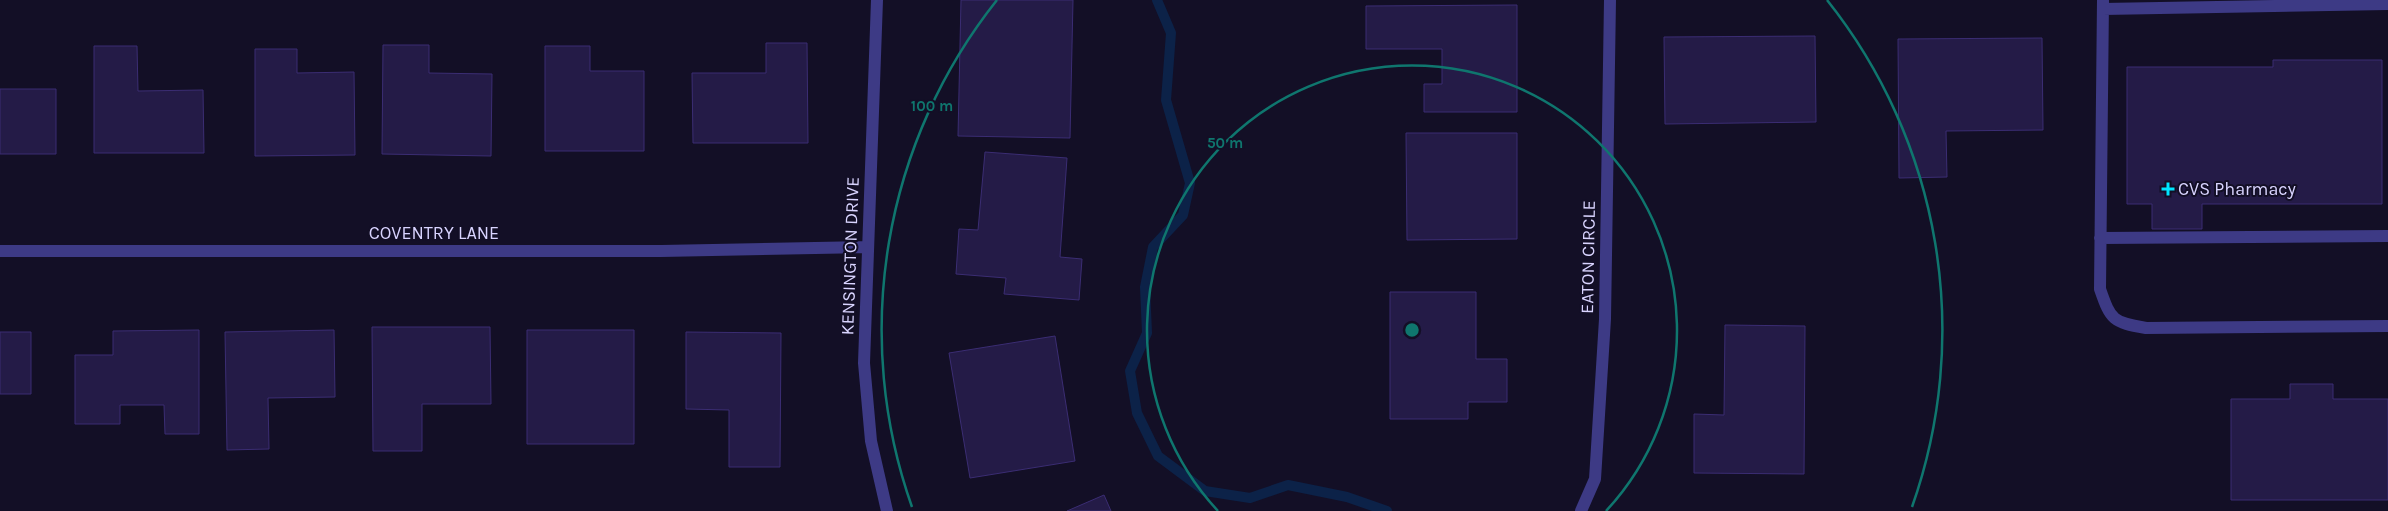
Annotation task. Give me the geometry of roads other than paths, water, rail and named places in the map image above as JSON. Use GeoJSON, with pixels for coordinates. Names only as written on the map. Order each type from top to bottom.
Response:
{"type":"FeatureCollection","features":[{"type":"Feature","properties":{"kind":"street","name":"KENSINGTON DRIVE"},"geometry":{"type":"LineString","coordinates":[[877,0],[864,363],[871,441],[887,511]]}},
{"type":"Feature","properties":{"kind":"street","name":"EATON CIRCLE"},"geometry":{"type":"LineString","coordinates":[[1581,511],[1595,478],[1605,319],[1610,0]]}},
{"type":"Feature","properties":{"kind":"street"},"geometry":{"type":"LineString","coordinates":[[2388,4],[2103,4],[2100,238],[2100,289],[2108,313],[2121,323],[2146,328],[2388,326]]}},
{"type":"Feature","properties":{"kind":"street"},"geometry":{"type":"LineString","coordinates":[[2100,238],[2388,236]]}},
{"type":"Feature","properties":{"kind":"street","name":"COVENTRY LANE"},"geometry":{"type":"LineString","coordinates":[[0,251],[661,251],[868,247]]}},
{"type":"Feature","properties":{"kind":"waterway"},"geometry":{"type":"LineString","coordinates":[[1157,0],[1171,33],[1166,100],[1190,183],[1183,215],[1153,247],[1145,287],[1147,333],[1130,371],[1137,413],[1158,456],[1205,491],[1250,498],[1288,485],[1347,497],[1387,511]]}},
{"type":"Feature","properties":{"kind":"place","name":"CVS Pharmacy"},"geometry":{"type":"Point","coordinates":[2168,189]}}]}
